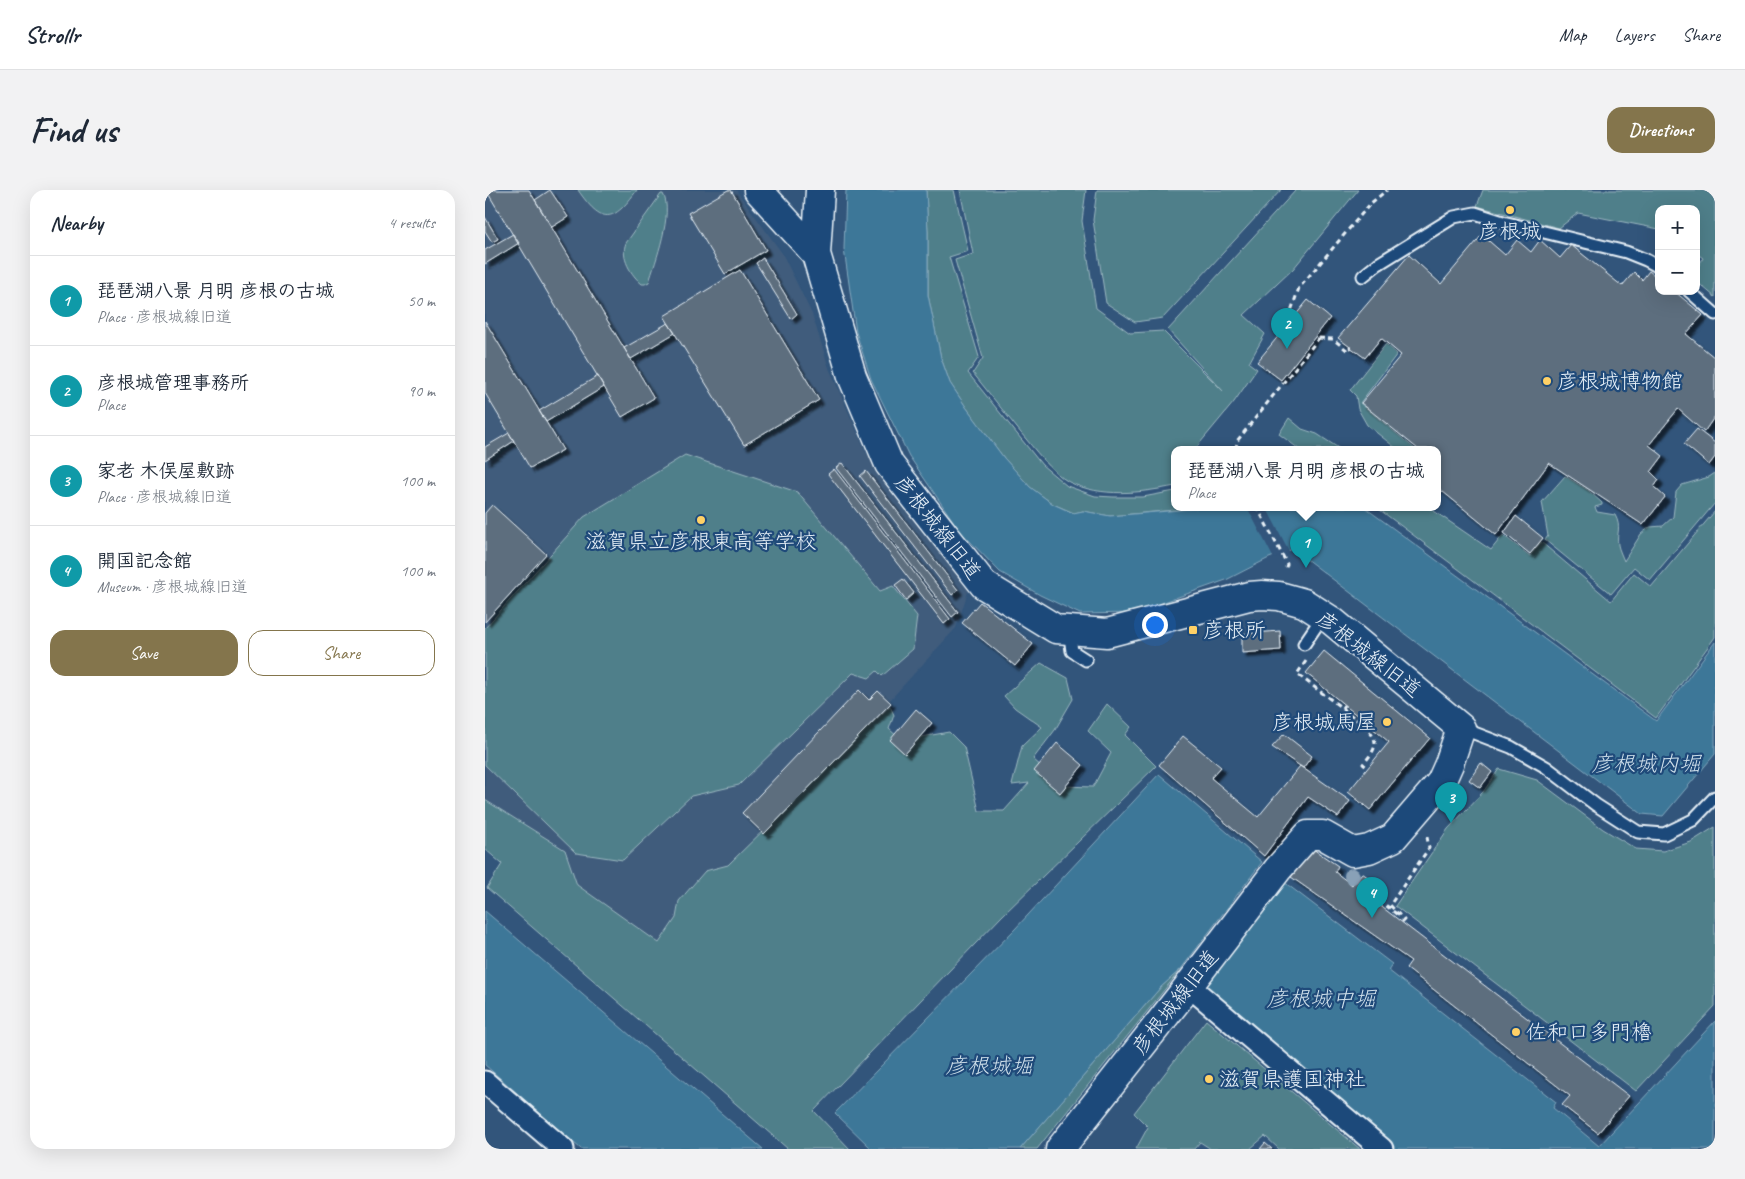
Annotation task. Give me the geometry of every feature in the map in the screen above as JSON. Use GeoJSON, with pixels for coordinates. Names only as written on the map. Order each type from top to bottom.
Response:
{"type":"FeatureCollection","features":[{"type":"Feature","properties":{"kind":"street"},"geometry":{"type":"LineString","coordinates":[[758,190],[816,254]]}},
{"type":"Feature","properties":{"kind":"street","name":"彦根城線旧道"},"geometry":{"type":"LineString","coordinates":[[820,190],[816,254],[852,376],[889,464],[984,586],[1055,629],[1107,633],[1234,599],[1262,595],[1279,596],[1303,603],[1332,621],[1461,728],[1441,782],[1393,838],[1369,849],[1353,852],[1323,835],[1308,836],[1278,869],[1189,986],[1060,1149]]}},
{"type":"Feature","properties":{"kind":"street"},"geometry":{"type":"LineString","coordinates":[[1189,986],[1382,1149]]}},
{"type":"Feature","properties":{"kind":"street"},"geometry":{"type":"LineString","coordinates":[[485,1082],[563,1149]]}},
{"type":"Feature","properties":{"kind":"lane"},"geometry":{"type":"LineString","coordinates":[[1363,276],[1378,264],[1454,217],[1475,213],[1503,222],[1626,252],[1655,265]]}},
{"type":"Feature","properties":{"kind":"lane"},"geometry":{"type":"LineString","coordinates":[[1694,295],[1715,314]]}},
{"type":"Feature","properties":{"kind":"lane"},"geometry":{"type":"LineString","coordinates":[[1304,644],[1323,616]]}},
{"type":"Feature","properties":{"kind":"lane"},"geometry":{"type":"LineString","coordinates":[[1069,630],[1072,651],[1086,660]]}},
{"type":"Feature","properties":{"kind":"lane"},"geometry":{"type":"LineString","coordinates":[[1461,728],[1511,747],[1546,767],[1596,805],[1638,832],[1665,834],[1693,820],[1715,797]]}},
{"type":"Feature","properties":{"kind":"path"},"geometry":{"type":"LineString","coordinates":[[1293,317],[1290,314],[1299,288],[1371,203],[1387,190]]}},
{"type":"Feature","properties":{"kind":"path"},"geometry":{"type":"LineString","coordinates":[[1316,335],[1319,338],[1333,339],[1348,351],[1351,348]]}},
{"type":"Feature","properties":{"kind":"path"},"geometry":{"type":"LineString","coordinates":[[1236,446],[1237,441],[1251,422],[1319,338]]}},
{"type":"Feature","properties":{"kind":"path"},"geometry":{"type":"LineString","coordinates":[[1259,511],[1283,556]]}},
{"type":"Feature","properties":{"kind":"path"},"geometry":{"type":"LineString","coordinates":[[1307,659],[1297,674],[1343,707],[1373,734],[1375,743],[1373,752],[1363,764],[1368,768]]}},
{"type":"Feature","properties":{"kind":"path"},"geometry":{"type":"LineString","coordinates":[[1322,693],[1325,689]]}},
{"type":"Feature","properties":{"kind":"path"},"geometry":{"type":"LineString","coordinates":[[1372,894],[1403,921],[1390,905],[1429,848]]}},
{"type":"Feature","properties":{"kind":"shaded area","name":"滋賀県立彦根東高等学校"},"geometry":{"type":"Polygon","coordinates":[[[485,190],[736,190],[782,253],[812,314],[829,368],[866,452],[969,589],[956,628],[649,963],[485,824],[485,190]]]}},
{"type":"Feature","properties":{"kind":"green space"},"geometry":{"type":"Polygon","coordinates":[[[578,190],[637,190],[621,209],[607,216],[594,209],[578,190]]]}},
{"type":"Feature","properties":{"kind":"green space"},"geometry":{"type":"Polygon","coordinates":[[[926,190],[954,190],[968,251],[949,257],[979,357],[968,373],[1042,465],[1067,486],[1095,496],[1143,497],[1171,492],[1171,510],[1110,516],[1083,511],[1074,513],[1053,504],[1030,487],[1004,458],[950,383],[941,358],[928,295],[926,190]]]}},
{"type":"Feature","properties":{"kind":"green space"},"geometry":{"type":"Polygon","coordinates":[[[960,190],[1086,190],[1082,221],[1096,308],[1130,333],[1163,331],[1223,391],[1168,330],[1296,190],[1358,190],[1293,269],[1244,315],[1265,334],[1249,363],[1257,369],[1234,402],[1197,446],[1171,446],[1171,487],[1148,491],[1108,492],[1082,487],[1063,478],[1037,453],[973,373],[983,358],[955,260],[973,254],[960,190]]]}},
{"type":"Feature","properties":{"kind":"green space"},"geometry":{"type":"Polygon","coordinates":[[[1097,190],[1281,190],[1163,318],[1135,322],[1106,303],[1093,220],[1097,190]]]}},
{"type":"Feature","properties":{"kind":"green space"},"geometry":{"type":"Polygon","coordinates":[[[1483,190],[1715,190],[1715,297],[1700,284],[1700,264],[1703,258],[1700,256],[1700,205],[1655,205],[1655,228],[1578,213],[1559,228],[1477,206],[1483,190]]]}},
{"type":"Feature","properties":{"kind":"green space"},"geometry":{"type":"Polygon","coordinates":[[[661,194],[663,194],[666,202],[665,225],[649,282],[642,284],[634,276],[626,260],[624,254],[626,243],[661,194]]]}},
{"type":"Feature","properties":{"kind":"green space"},"geometry":{"type":"Polygon","coordinates":[[[1386,344],[1397,354],[1360,403],[1411,446],[1393,446],[1367,425],[1358,409],[1356,396],[1350,390],[1386,344]]]}},
{"type":"Feature","properties":{"kind":"green space"},"geometry":{"type":"Polygon","coordinates":[[[1289,418],[1302,429],[1317,434],[1335,446],[1295,446],[1279,434],[1289,418]]]}},
{"type":"Feature","properties":{"kind":"green space"},"geometry":{"type":"Polygon","coordinates":[[[685,455],[797,492],[880,591],[893,586],[917,616],[913,649],[882,676],[877,671],[869,678],[853,673],[739,785],[691,796],[623,860],[576,853],[485,765],[485,628],[584,517],[685,455]]]}},
{"type":"Feature","properties":{"kind":"green space"},"geometry":{"type":"Polygon","coordinates":[[[1715,473],[1715,503],[1650,580],[1634,567],[1611,594],[1545,540],[1548,536],[1542,502],[1565,476],[1588,490],[1602,503],[1602,505],[1595,507],[1597,512],[1615,515],[1618,527],[1618,545],[1624,561],[1641,534],[1650,527],[1663,526],[1673,517],[1676,492],[1682,485],[1709,477],[1715,473]]]}},
{"type":"Feature","properties":{"kind":"green space"},"geometry":{"type":"Polygon","coordinates":[[[1381,511],[1434,511],[1491,550],[1503,535],[1530,556],[1541,542],[1611,601],[1634,573],[1651,587],[1715,511],[1715,637],[1656,718],[1381,511]]]}},
{"type":"Feature","properties":{"kind":"green space"},"geometry":{"type":"Polygon","coordinates":[[[1041,663],[1068,678],[1073,699],[1055,730],[1033,759],[1063,786],[1093,787],[1111,753],[1088,731],[1107,704],[1131,727],[1125,735],[1156,766],[1002,916],[814,1111],[850,1149],[788,1149],[487,888],[502,864],[485,849],[485,800],[565,850],[577,885],[659,943],[676,918],[679,901],[705,871],[728,865],[890,706],[894,715],[889,729],[909,747],[921,737],[949,732],[964,747],[979,811],[1004,811],[1029,783],[1012,785],[1022,746],[1042,727],[1015,708],[1004,696],[1041,663]]]}},
{"type":"Feature","properties":{"kind":"green space"},"geometry":{"type":"Polygon","coordinates":[[[1499,769],[1537,780],[1603,829],[1636,849],[1663,851],[1691,842],[1715,827],[1715,1006],[1636,1091],[1395,906],[1448,829],[1483,792],[1499,769]]]}},
{"type":"Feature","properties":{"kind":"green space"},"geometry":{"type":"Polygon","coordinates":[[[1181,969],[1037,1149],[1020,1149],[1161,987],[1181,969]]]}},
{"type":"Feature","properties":{"kind":"green space","name":"滋賀県護国神社"},"geometry":{"type":"Polygon","coordinates":[[[1206,1020],[1360,1149],[1279,1149],[1265,1136],[1250,1149],[1211,1149],[1200,1142],[1194,1149],[1136,1149],[1148,1127],[1134,1113],[1206,1020]]]}},
{"type":"Feature","properties":{"kind":"water","name":"彦根城内堀"},"geometry":{"type":"Polygon","coordinates":[[[846,190],[926,190],[928,295],[941,358],[950,383],[1004,458],[1030,487],[1053,504],[1073,513],[1083,511],[1110,516],[1171,511],[1369,511],[1656,721],[1715,642],[1715,754],[1663,816],[1642,814],[1293,549],[1269,558],[1226,580],[1133,613],[1080,614],[1040,595],[1000,572],[960,531],[909,456],[871,379],[856,332],[844,249],[846,190]]]}},
{"type":"Feature","properties":{"kind":"water","name":"彦根城堀"},"geometry":{"type":"Polygon","coordinates":[[[1159,774],[1262,862],[1181,969],[1161,987],[1020,1149],[872,1149],[835,1113],[1015,929],[1159,774]]]}},
{"type":"Feature","properties":{"kind":"water","name":"彦根城中堀"},"geometry":{"type":"Polygon","coordinates":[[[1284,882],[1392,964],[1388,970],[1556,1102],[1553,1108],[1599,1146],[1715,1021],[1715,1149],[1390,1149],[1201,991],[1284,882]]]}},
{"type":"Feature","properties":{"kind":"water"},"geometry":{"type":"Polygon","coordinates":[[[485,911],[763,1149],[581,1149],[485,1065],[485,911]]]}},
{"type":"Feature","properties":{"kind":"pier"},"geometry":{"type":"Polygon","coordinates":[[[1249,511],[1268,511],[1290,553],[1274,559],[1249,511]]]}},
{"type":"Feature","properties":{"kind":"building"},"geometry":{"type":"Polygon","coordinates":[[[486,190],[529,190],[654,398],[622,417],[486,190]]]}},
{"type":"Feature","properties":{"kind":"building"},"geometry":{"type":"Polygon","coordinates":[[[550,190],[568,217],[552,227],[535,200],[550,190]]]}},
{"type":"Feature","properties":{"kind":"building"},"geometry":{"type":"Polygon","coordinates":[[[731,190],[766,250],[725,274],[688,213],[731,190]]]}},
{"type":"Feature","properties":{"kind":"building"},"geometry":{"type":"Polygon","coordinates":[[[485,217],[498,239],[492,242],[485,231],[485,217]]]}},
{"type":"Feature","properties":{"kind":"building"},"geometry":{"type":"Polygon","coordinates":[[[513,234],[519,243],[485,264],[485,250],[513,234]]]}},
{"type":"Feature","properties":{"kind":"building","name":"彦根城博物館"},"geometry":{"type":"Polygon","coordinates":[[[1482,235],[1505,255],[1517,240],[1531,252],[1540,240],[1560,258],[1571,245],[1622,286],[1634,272],[1642,280],[1649,271],[1655,276],[1655,295],[1679,295],[1703,315],[1686,334],[1715,358],[1715,416],[1704,432],[1678,409],[1649,445],[1663,456],[1651,472],[1659,480],[1654,487],[1665,497],[1643,525],[1549,463],[1496,535],[1441,490],[1441,446],[1414,446],[1361,403],[1401,355],[1381,338],[1365,358],[1338,338],[1409,255],[1441,284],[1482,235]]]}},
{"type":"Feature","properties":{"kind":"building"},"geometry":{"type":"Polygon","coordinates":[[[763,258],[797,314],[791,319],[756,263],[763,258]]]}},
{"type":"Feature","properties":{"kind":"building"},"geometry":{"type":"Polygon","coordinates":[[[740,270],[819,400],[744,445],[664,316],[740,270]]]}},
{"type":"Feature","properties":{"kind":"building"},"geometry":{"type":"Polygon","coordinates":[[[1308,300],[1330,318],[1281,380],[1257,362],[1308,300]]]}},
{"type":"Feature","properties":{"kind":"building"},"geometry":{"type":"Polygon","coordinates":[[[485,321],[563,450],[530,468],[485,393],[485,321]]]}},
{"type":"Feature","properties":{"kind":"building"},"geometry":{"type":"Polygon","coordinates":[[[668,323],[675,333],[631,359],[624,348],[668,323]]]}},
{"type":"Feature","properties":{"kind":"building"},"geometry":{"type":"Polygon","coordinates":[[[598,376],[604,387],[546,422],[539,411],[598,376]]]}},
{"type":"Feature","properties":{"kind":"building"},"geometry":{"type":"Polygon","coordinates":[[[1697,429],[1715,443],[1715,457],[1709,465],[1684,444],[1697,429]]]}},
{"type":"Feature","properties":{"kind":"building"},"geometry":{"type":"Polygon","coordinates":[[[509,433],[514,441],[485,460],[485,447],[509,433]]]}},
{"type":"Feature","properties":{"kind":"building"},"geometry":{"type":"Polygon","coordinates":[[[842,463],[958,612],[952,617],[836,468],[842,463]]]}},
{"type":"Feature","properties":{"kind":"building"},"geometry":{"type":"Polygon","coordinates":[[[834,469],[950,619],[944,624],[828,474],[834,469]]]}},
{"type":"Feature","properties":{"kind":"building"},"geometry":{"type":"Polygon","coordinates":[[[866,471],[958,590],[952,595],[860,476],[866,471]]]}},
{"type":"Feature","properties":{"kind":"building"},"geometry":{"type":"Polygon","coordinates":[[[492,505],[546,554],[485,622],[485,513],[492,505]]]}},
{"type":"Feature","properties":{"kind":"building"},"geometry":{"type":"Polygon","coordinates":[[[1516,516],[1543,538],[1530,554],[1504,533],[1516,516]]]}},
{"type":"Feature","properties":{"kind":"building"},"geometry":{"type":"Polygon","coordinates":[[[903,579],[914,593],[906,600],[895,585],[903,579]]]}},
{"type":"Feature","properties":{"kind":"building"},"geometry":{"type":"Polygon","coordinates":[[[980,602],[1033,644],[1015,666],[962,623],[980,602]]]}},
{"type":"Feature","properties":{"kind":"building"},"geometry":{"type":"Polygon","coordinates":[[[1280,631],[1281,650],[1242,653],[1242,634],[1280,631]]]}},
{"type":"Feature","properties":{"kind":"building","name":"彦根城馬屋"},"geometry":{"type":"Polygon","coordinates":[[[1324,651],[1430,738],[1370,810],[1348,792],[1389,742],[1306,673],[1324,651]]]}},
{"type":"Feature","properties":{"kind":"building"},"geometry":{"type":"Polygon","coordinates":[[[859,690],[869,700],[878,691],[891,703],[764,834],[742,813],[859,690]]]}},
{"type":"Feature","properties":{"kind":"building"},"geometry":{"type":"Polygon","coordinates":[[[916,709],[932,723],[905,754],[890,740],[916,709]]]}},
{"type":"Feature","properties":{"kind":"building"},"geometry":{"type":"Polygon","coordinates":[[[1284,734],[1312,756],[1303,768],[1272,747],[1284,734]]]}},
{"type":"Feature","properties":{"kind":"building"},"geometry":{"type":"Polygon","coordinates":[[[1183,736],[1221,767],[1211,778],[1258,817],[1300,766],[1350,801],[1338,817],[1308,797],[1264,856],[1159,765],[1183,736]]]}},
{"type":"Feature","properties":{"kind":"building"},"geometry":{"type":"Polygon","coordinates":[[[1057,743],[1083,765],[1060,793],[1034,771],[1057,743]]]}},
{"type":"Feature","properties":{"kind":"building"},"geometry":{"type":"Polygon","coordinates":[[[1481,763],[1492,772],[1480,788],[1469,780],[1481,763]]]}},
{"type":"Feature","properties":{"kind":"building","name":"佐和口多門櫓"},"geometry":{"type":"Polygon","coordinates":[[[1313,849],[1338,866],[1335,872],[1352,885],[1362,873],[1379,885],[1370,898],[1629,1096],[1598,1133],[1562,1105],[1570,1096],[1406,968],[1411,961],[1291,877],[1313,849]]]}},
{"type":"Feature","properties":{"kind":"building"},"geometry":{"type":"Polygon","coordinates":[[[1265,1143],[1272,1149],[1260,1149],[1265,1143]]]}},
{"type":"Feature","properties":{"kind":"place","name":"彦根城"},"geometry":{"type":"Point","coordinates":[1510,210]}},
{"type":"Feature","properties":{"kind":"place","name":"彦根城管理事務所"},"geometry":{"type":"Point","coordinates":[1287,349]}},
{"type":"Feature","properties":{"kind":"place","name":"彦根城博物館"},"geometry":{"type":"Point","coordinates":[1547,381]}},
{"type":"Feature","properties":{"kind":"place","name":"滋賀県立彦根東高等学校"},"geometry":{"type":"Point","coordinates":[701,520]}},
{"type":"Feature","properties":{"kind":"place","name":"琵琶湖八景 月明 彦根の古城"},"geometry":{"type":"Point","coordinates":[1306,568]}},
{"type":"Feature","properties":{"kind":"place","name":"彦根所"},"geometry":{"type":"Point","coordinates":[1193,630]}},
{"type":"Feature","properties":{"kind":"place","name":"彦根城馬屋"},"geometry":{"type":"Point","coordinates":[1387,722]}},
{"type":"Feature","properties":{"kind":"place","name":"家老 木俣屋敷跡"},"geometry":{"type":"Point","coordinates":[1451,823]}},
{"type":"Feature","properties":{"kind":"place","name":"開国記念館"},"geometry":{"type":"Point","coordinates":[1372,918]}},
{"type":"Feature","properties":{"kind":"place","name":"佐和口多門櫓"},"geometry":{"type":"Point","coordinates":[1516,1032]}},
{"type":"Feature","properties":{"kind":"place","name":"滋賀県護国神社"},"geometry":{"type":"Point","coordinates":[1209,1079]}}]}
